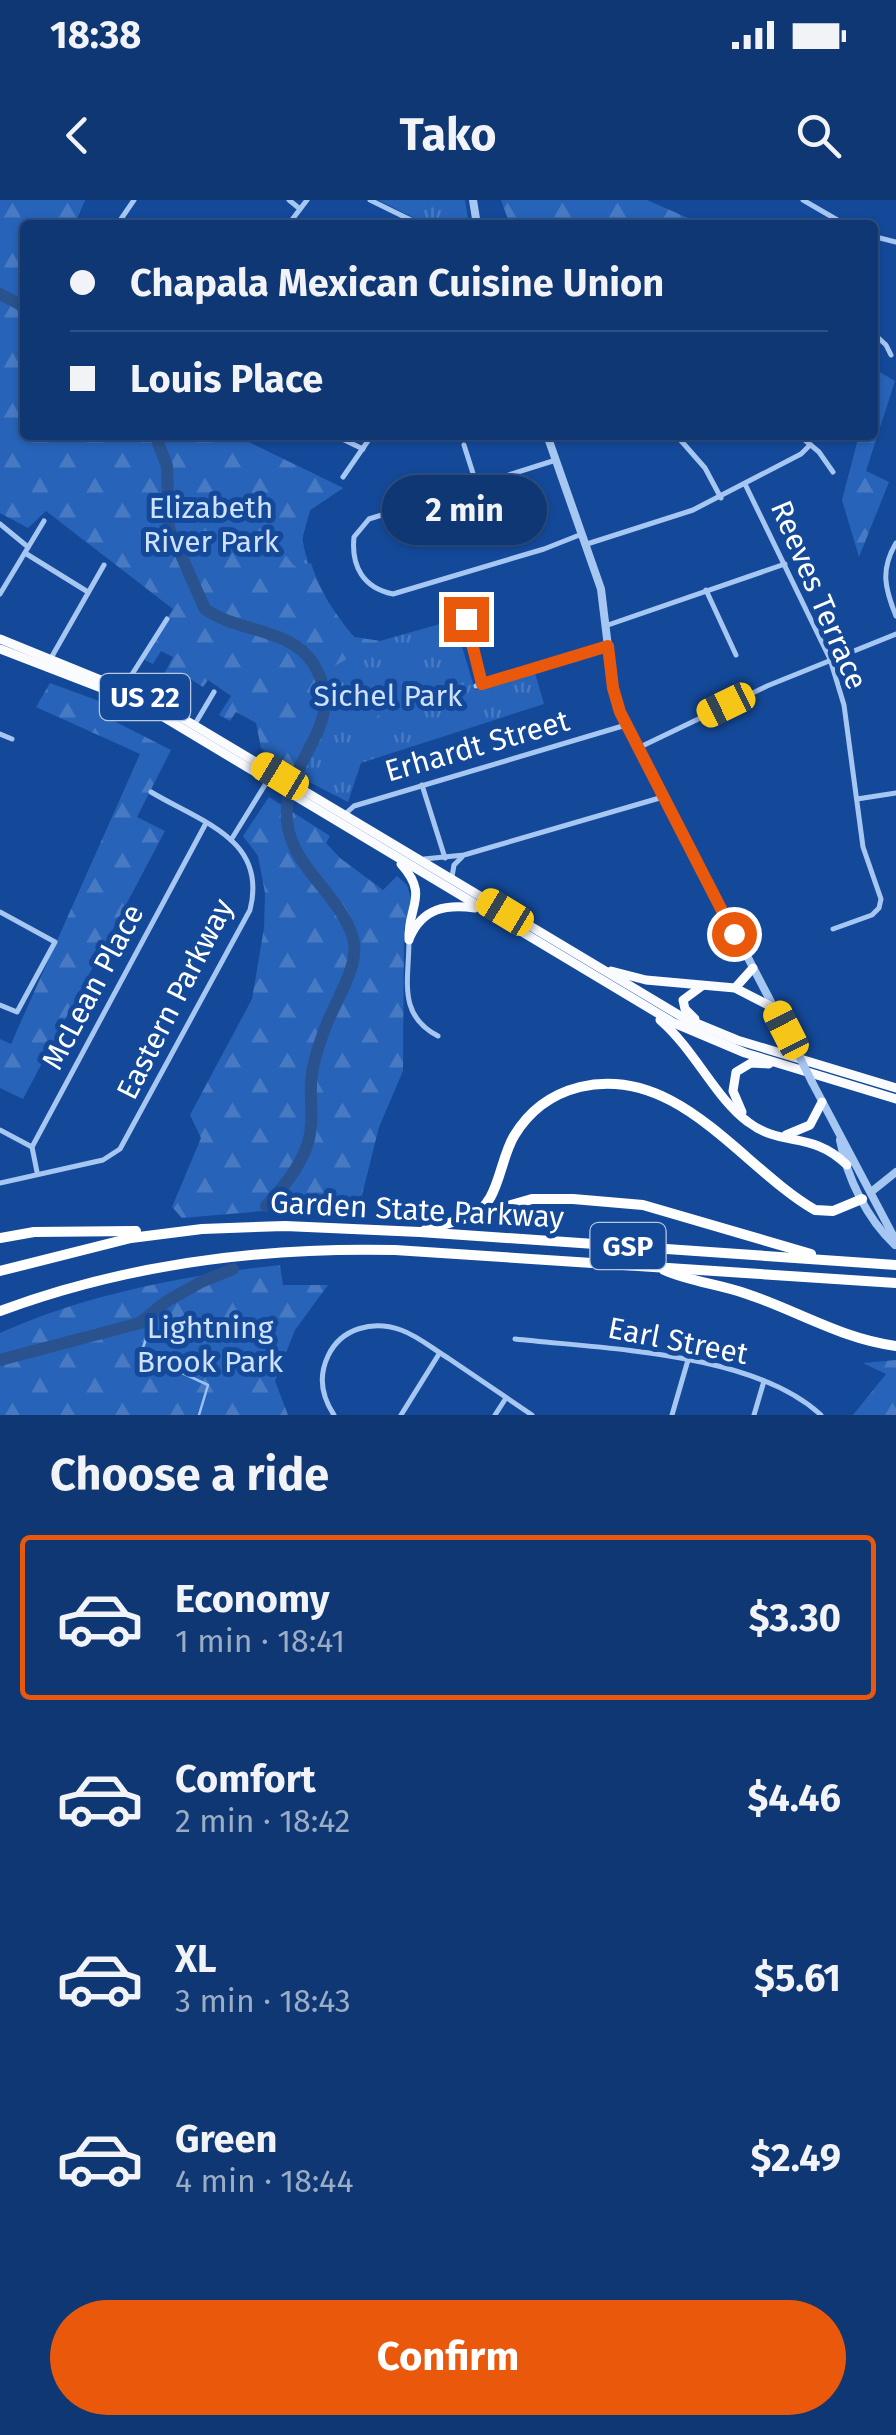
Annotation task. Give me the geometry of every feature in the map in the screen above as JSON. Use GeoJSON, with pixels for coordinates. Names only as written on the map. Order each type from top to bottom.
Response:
{"type":"FeatureCollection","features":[{"type":"Feature","properties":{"kind":"highway","name":"US 22"},"geometry":{"type":"LineString","coordinates":[[0,639],[124,687],[194,725],[393,855],[643,1006],[709,1039],[896,1098]]}},
{"type":"Feature","properties":{"kind":"highway","name":"US 22"},"geometry":{"type":"LineString","coordinates":[[0,648],[137,703],[268,780],[279,781]]}},
{"type":"Feature","properties":{"kind":"highway","name":"US 22"},"geometry":{"type":"LineString","coordinates":[[307,798],[344,815],[705,1028],[896,1088]]}},
{"type":"Feature","properties":{"kind":"highway"},"geometry":{"type":"LineString","coordinates":[[393,855],[409,873],[417,892],[409,940]]}},
{"type":"Feature","properties":{"kind":"highway"},"geometry":{"type":"LineString","coordinates":[[409,940],[422,918],[438,908],[482,909]]}},
{"type":"Feature","properties":{"kind":"highway"},"geometry":{"type":"LineString","coordinates":[[590,963],[634,978],[735,988],[774,1008]]}},
{"type":"Feature","properties":{"kind":"highway"},"geometry":{"type":"LineString","coordinates":[[735,988],[752,968]]}},
{"type":"Feature","properties":{"kind":"highway"},"geometry":{"type":"LineString","coordinates":[[702,986],[686,996],[683,1003],[686,1011],[705,1028]]}},
{"type":"Feature","properties":{"kind":"highway"},"geometry":{"type":"LineString","coordinates":[[643,1006],[680,1039],[737,1112],[753,1126],[822,1145],[847,1165]]}},
{"type":"Feature","properties":{"kind":"highway"},"geometry":{"type":"LineString","coordinates":[[753,1126],[734,1096],[732,1082],[738,1069],[751,1063],[796,1068]]}},
{"type":"Feature","properties":{"kind":"highway"},"geometry":{"type":"LineString","coordinates":[[467,1218],[482,1211],[488,1203],[511,1142],[534,1111],[565,1092],[606,1084],[640,1088],[676,1102],[814,1210],[833,1212],[866,1196]]}},
{"type":"Feature","properties":{"kind":"highway"},"geometry":{"type":"LineString","coordinates":[[776,1135],[807,1128],[822,1102]]}},
{"type":"Feature","properties":{"kind":"highway"},"geometry":{"type":"LineString","coordinates":[[420,1232],[532,1199],[629,1203],[836,1260]]}},
{"type":"Feature","properties":{"kind":"highway","name":"Garden State Parkway"},"geometry":{"type":"LineString","coordinates":[[0,1270],[101,1244],[177,1231],[285,1226],[896,1265]]}},
{"type":"Feature","properties":{"kind":"highway"},"geometry":{"type":"LineString","coordinates":[[0,1238],[34,1232],[177,1231]]}},
{"type":"Feature","properties":{"kind":"highway","name":"Garden State Parkway"},"geometry":{"type":"LineString","coordinates":[[0,1311],[104,1279],[210,1258],[278,1250],[395,1250],[896,1283]]}},
{"type":"Feature","properties":{"kind":"highway"},"geometry":{"type":"LineString","coordinates":[[0,1262],[21,1264]]}},
{"type":"Feature","properties":{"kind":"highway"},"geometry":{"type":"LineString","coordinates":[[658,1267],[690,1282],[750,1294],[845,1334],[896,1346]]}},
{"type":"Feature","properties":{"kind":"street"},"geometry":{"type":"LineString","coordinates":[[289,200],[300,210]]}},
{"type":"Feature","properties":{"kind":"street"},"geometry":{"type":"LineString","coordinates":[[292,220],[307,200]]}},
{"type":"Feature","properties":{"kind":"street"},"geometry":{"type":"LineString","coordinates":[[370,200],[412,220]]}},
{"type":"Feature","properties":{"kind":"street"},"geometry":{"type":"LineString","coordinates":[[803,200],[837,220]]}},
{"type":"Feature","properties":{"kind":"street"},"geometry":{"type":"LineString","coordinates":[[878,338],[891,355]]}},
{"type":"Feature","properties":{"kind":"street"},"geometry":{"type":"LineString","coordinates":[[344,440],[363,449]]}},
{"type":"Feature","properties":{"kind":"street"},"geometry":{"type":"LineString","coordinates":[[344,477],[369,440]]}},
{"type":"Feature","properties":{"kind":"street"},"geometry":{"type":"LineString","coordinates":[[552,440],[601,589],[613,688],[626,725],[840,1135],[877,1227],[896,1244]]}},
{"type":"Feature","properties":{"kind":"street"},"geometry":{"type":"LineString","coordinates":[[680,440],[705,468],[721,498]]}},
{"type":"Feature","properties":{"kind":"street"},"geometry":{"type":"LineString","coordinates":[[804,440],[825,458],[833,472]]}},
{"type":"Feature","properties":{"kind":"street"},"geometry":{"type":"LineString","coordinates":[[587,544],[652,525],[721,498],[801,454],[810,445]]}},
{"type":"Feature","properties":{"kind":"street"},"geometry":{"type":"LineString","coordinates":[[464,446],[477,486]]}},
{"type":"Feature","properties":{"kind":"street"},"geometry":{"type":"LineString","coordinates":[[556,460],[362,524],[353,544],[354,561],[362,577],[384,592],[407,591],[583,534]]}},
{"type":"Feature","properties":{"kind":"street","name":"Reeves Terrace"},"geometry":{"type":"LineString","coordinates":[[746,484],[830,659],[844,705],[862,847],[881,904],[872,915],[834,929]]}},
{"type":"Feature","properties":{"kind":"street"},"geometry":{"type":"LineString","coordinates":[[0,594],[44,522]]}},
{"type":"Feature","properties":{"kind":"street"},"geometry":{"type":"LineString","coordinates":[[0,524],[27,550],[88,592]]}},
{"type":"Feature","properties":{"kind":"street"},"geometry":{"type":"LineString","coordinates":[[896,544],[888,560],[884,587],[896,616]]}},
{"type":"Feature","properties":{"kind":"street"},"geometry":{"type":"LineString","coordinates":[[608,625],[784,564]]}},
{"type":"Feature","properties":{"kind":"street"},"geometry":{"type":"LineString","coordinates":[[51,658],[104,565]]}},
{"type":"Feature","properties":{"kind":"street"},"geometry":{"type":"LineString","coordinates":[[706,590],[736,655]]}},
{"type":"Feature","properties":{"kind":"street"},"geometry":{"type":"LineString","coordinates":[[124,687],[168,619]]}},
{"type":"Feature","properties":{"kind":"street"},"geometry":{"type":"LineString","coordinates":[[466,619],[479,684],[608,646]]}},
{"type":"Feature","properties":{"kind":"street"},"geometry":{"type":"LineString","coordinates":[[638,748],[830,659],[896,634]]}},
{"type":"Feature","properties":{"kind":"street"},"geometry":{"type":"LineString","coordinates":[[194,725],[214,692]]}},
{"type":"Feature","properties":{"kind":"street","name":"Erhardt Street"},"geometry":{"type":"LineString","coordinates":[[344,815],[354,806],[626,725]]}},
{"type":"Feature","properties":{"kind":"street"},"geometry":{"type":"LineString","coordinates":[[0,734],[12,738]]}},
{"type":"Feature","properties":{"kind":"street"},"geometry":{"type":"LineString","coordinates":[[151,792],[231,840],[268,780]]}},
{"type":"Feature","properties":{"kind":"street"},"geometry":{"type":"LineString","coordinates":[[422,785],[445,858]]}},
{"type":"Feature","properties":{"kind":"street"},"geometry":{"type":"LineString","coordinates":[[856,799],[896,793]]}},
{"type":"Feature","properties":{"kind":"street"},"geometry":{"type":"LineString","coordinates":[[408,854],[428,859],[464,855],[662,797]]}},
{"type":"Feature","properties":{"kind":"street","name":"McLean Place"},"geometry":{"type":"LineString","coordinates":[[32,1147],[206,825]]}},
{"type":"Feature","properties":{"kind":"street","name":"Eastern Parkway"},"geometry":{"type":"LineString","coordinates":[[0,1183],[103,1160],[126,1142],[250,910],[252,866],[242,848],[231,840]]}},
{"type":"Feature","properties":{"kind":"street"},"geometry":{"type":"LineString","coordinates":[[454,882],[454,865],[464,855]]}},
{"type":"Feature","properties":{"kind":"street"},"geometry":{"type":"LineString","coordinates":[[0,912],[55,942],[17,1012],[0,1004]]}},
{"type":"Feature","properties":{"kind":"street"},"geometry":{"type":"LineString","coordinates":[[409,940],[410,1011],[422,1026],[438,1036]]}},
{"type":"Feature","properties":{"kind":"street"},"geometry":{"type":"LineString","coordinates":[[0,1130],[32,1147],[37,1172]]}},
{"type":"Feature","properties":{"kind":"street"},"geometry":{"type":"LineString","coordinates":[[840,1135],[847,1165],[886,1222],[896,1244]]}},
{"type":"Feature","properties":{"kind":"street"},"geometry":{"type":"LineString","coordinates":[[866,1196],[896,1172]]}},
{"type":"Feature","properties":{"kind":"street"},"geometry":{"type":"LineString","coordinates":[[334,1415],[322,1392],[323,1368],[332,1348],[350,1332],[363,1327],[395,1328],[440,1353],[532,1415]]}},
{"type":"Feature","properties":{"kind":"street","name":"Earl Street"},"geometry":{"type":"LineString","coordinates":[[516,1339],[688,1360],[764,1380],[791,1392],[822,1415]]}},
{"type":"Feature","properties":{"kind":"street"},"geometry":{"type":"LineString","coordinates":[[401,1415],[440,1353]]}},
{"type":"Feature","properties":{"kind":"street"},"geometry":{"type":"LineString","coordinates":[[672,1415],[688,1360]]}},
{"type":"Feature","properties":{"kind":"street"},"geometry":{"type":"LineString","coordinates":[[754,1415],[764,1380]]}},
{"type":"Feature","properties":{"kind":"street"},"geometry":{"type":"LineString","coordinates":[[495,1415],[506,1398]]}},
{"type":"Feature","properties":{"kind":"green space","name":"Elizabeth River Park"},"geometry":{"type":"Polygon","coordinates":[[[0,200],[85,200],[76,220],[20,220],[20,440],[244,440],[343,488],[310,510],[303,538],[316,580],[354,637],[380,641],[454,620],[475,690],[535,673],[544,704],[361,763],[348,802],[282,768],[256,713],[177,612],[0,474],[0,200]]]}},
{"type":"Feature","properties":{"kind":"green space","name":"Elizabeth River Park"},"geometry":{"type":"Polygon","coordinates":[[[0,200],[85,200],[76,220],[20,220],[20,440],[244,440],[343,488],[310,510],[302,540],[284,553],[294,566],[311,563],[328,602],[354,637],[380,641],[327,670],[334,722],[295,777],[261,748],[256,723],[236,712],[230,721],[219,715],[231,696],[208,680],[203,687],[187,677],[183,684],[162,678],[173,657],[161,651],[153,664],[141,658],[173,609],[46,511],[28,528],[0,513],[0,200]]]}},
{"type":"Feature","properties":{"kind":"green space"},"geometry":{"type":"Polygon","coordinates":[[[378,200],[465,200],[468,220],[418,220],[378,200]]]}},
{"type":"Feature","properties":{"kind":"green space"},"geometry":{"type":"Polygon","coordinates":[[[501,200],[647,200],[693,220],[508,220],[501,200]]]}},
{"type":"Feature","properties":{"kind":"green space"},"geometry":{"type":"Polygon","coordinates":[[[878,371],[895,381],[878,434],[878,371]]]}},
{"type":"Feature","properties":{"kind":"green space"},"geometry":{"type":"Polygon","coordinates":[[[858,440],[876,440],[866,471],[889,482],[859,557],[842,500],[858,440]]]}},
{"type":"Feature","properties":{"kind":"green space","name":"Sichel Park"},"geometry":{"type":"Polygon","coordinates":[[[387,677],[395,680],[399,688],[394,707],[365,727],[355,725],[353,712],[371,689],[387,677]]]}},
{"type":"Feature","properties":{"kind":"green space"},"geometry":{"type":"Polygon","coordinates":[[[50,683],[107,704],[108,718],[171,750],[137,817],[165,831],[23,1099],[0,1088],[0,1039],[11,1044],[140,754],[36,707],[50,683]]]}},
{"type":"Feature","properties":{"kind":"green space"},"geometry":{"type":"Polygon","coordinates":[[[269,797],[330,836],[326,843],[340,858],[383,890],[397,876],[407,885],[411,899],[404,929],[403,1071],[379,1127],[358,1211],[275,1210],[182,1218],[172,1207],[201,1138],[190,1115],[252,999],[264,928],[265,893],[258,856],[243,836],[269,797]]]}},
{"type":"Feature","properties":{"kind":"green space","name":"Lightning Brook Park"},"geometry":{"type":"Polygon","coordinates":[[[280,1265],[283,1285],[328,1285],[295,1330],[275,1381],[288,1415],[0,1415],[0,1333],[67,1307],[137,1288],[280,1265]]]}},
{"type":"Feature","properties":{"kind":"green space"},"geometry":{"type":"Polygon","coordinates":[[[896,1360],[896,1415],[853,1415],[886,1374],[863,1363],[896,1360]]]}},
{"type":"Feature","properties":{"kind":"waterway"},"geometry":{"type":"LineString","coordinates":[[0,294],[20,304]]}},
{"type":"Feature","properties":{"kind":"waterway"},"geometry":{"type":"LineString","coordinates":[[157,440],[167,466],[169,528],[205,609],[291,643],[313,663],[323,685],[325,705],[321,724],[294,778],[287,820],[297,852],[346,922],[353,938],[353,961],[314,1063],[308,1143],[296,1169],[266,1206]]}},
{"type":"Feature","properties":{"kind":"waterway"},"geometry":{"type":"LineString","coordinates":[[0,1360],[140,1323],[167,1301],[233,1269]]}},
{"type":"Feature","properties":{"kind":"waterway"},"geometry":{"type":"LineString","coordinates":[[157,1309],[141,1353],[144,1360],[163,1364],[208,1385],[199,1415]]}},
{"type":"Feature","properties":{"kind":"route"},"geometry":{"type":"LineString","coordinates":[[466,619],[482,684],[608,646],[620,712],[734,934]]}}]}
